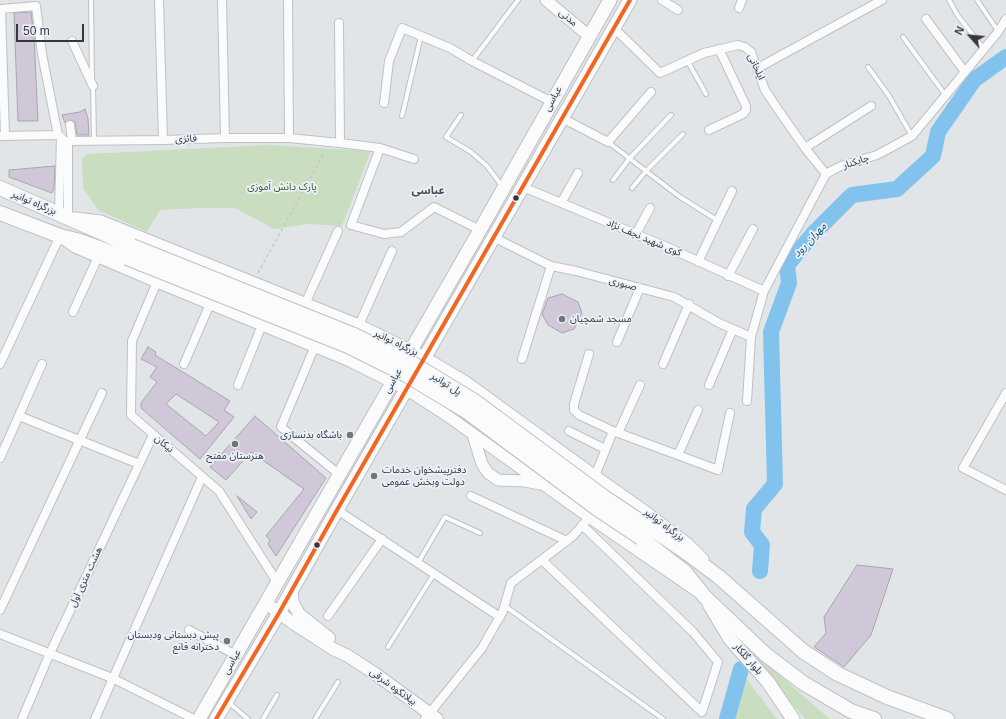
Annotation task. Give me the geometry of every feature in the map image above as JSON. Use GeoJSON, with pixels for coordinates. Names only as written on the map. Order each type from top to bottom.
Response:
{"type":"FeatureCollection","features":[{"type":"Feature","properties":{"kind":"highway","name":"بزرگراه توانیر"},"geometry":{"type":"LineString","coordinates":[[0,188],[63,215],[129,252]]}},
{"type":"Feature","properties":{"kind":"highway","name":"بزرگراه توانیر"},"geometry":{"type":"LineString","coordinates":[[0,213],[60,236],[129,252]]}},
{"type":"Feature","properties":{"kind":"highway","name":"پل توانیر"},"geometry":{"type":"LineString","coordinates":[[129,252],[348,346],[406,375],[466,411],[596,508],[645,533]]}},
{"type":"Feature","properties":{"kind":"highway","name":"بزرگراه توانیر"},"geometry":{"type":"LineString","coordinates":[[645,533],[687,553],[720,577],[804,652],[832,670],[887,697],[947,719]]}},
{"type":"Feature","properties":{"kind":"highway","name":"بزرگراه توانیر"},"geometry":{"type":"LineString","coordinates":[[645,533],[685,572],[705,597],[765,654],[803,683],[850,711],[874,719]]}},
{"type":"Feature","properties":{"kind":"main road","name":"عباسى"},"geometry":{"type":"LineString","coordinates":[[199,719],[340,475],[610,0]]}},
{"type":"Feature","properties":{"kind":"main road","name":"عباسى"},"geometry":{"type":"LineString","coordinates":[[216,719],[279,613],[424,357],[630,0]]}},
{"type":"Feature","properties":{"kind":"main road"},"geometry":{"type":"LineString","coordinates":[[554,97],[572,101]]}},
{"type":"Feature","properties":{"kind":"main road","name":"بیلانکوه شرقی"},"geometry":{"type":"LineString","coordinates":[[291,591],[293,604],[299,614],[335,643],[348,656]]}},
{"type":"Feature","properties":{"kind":"main road","name":"بلوار گلکار"},"geometry":{"type":"LineString","coordinates":[[705,597],[730,639],[768,682],[793,719]]}},
{"type":"Feature","properties":{"kind":"main road","name":"بیلانکوه شرقی"},"geometry":{"type":"LineString","coordinates":[[266,603],[290,621],[333,649],[348,656],[377,675],[430,717]]}},
{"type":"Feature","properties":{"kind":"street"},"geometry":{"type":"LineString","coordinates":[[159,0],[163,140]]}},
{"type":"Feature","properties":{"kind":"street"},"geometry":{"type":"LineString","coordinates":[[222,0],[225,138]]}},
{"type":"Feature","properties":{"kind":"street"},"geometry":{"type":"LineString","coordinates":[[288,0],[289,138]]}},
{"type":"Feature","properties":{"kind":"street","name":"مدنی"},"geometry":{"type":"LineString","coordinates":[[546,0],[589,36]]}},
{"type":"Feature","properties":{"kind":"street"},"geometry":{"type":"LineString","coordinates":[[662,0],[678,10]]}},
{"type":"Feature","properties":{"kind":"street"},"geometry":{"type":"LineString","coordinates":[[758,68],[882,0]]}},
{"type":"Feature","properties":{"kind":"street"},"geometry":{"type":"LineString","coordinates":[[2,136],[1,9],[36,6],[42,54],[65,138],[63,215]]}},
{"type":"Feature","properties":{"kind":"street"},"geometry":{"type":"LineString","coordinates":[[926,18],[966,72]]}},
{"type":"Feature","properties":{"kind":"street","name":"چایکنار"},"geometry":{"type":"LineString","coordinates":[[826,174],[841,166],[877,155],[912,136],[966,72],[998,32],[1006,19]]}},
{"type":"Feature","properties":{"kind":"street"},"geometry":{"type":"LineString","coordinates":[[339,24],[340,143]]}},
{"type":"Feature","properties":{"kind":"street"},"geometry":{"type":"LineString","coordinates":[[384,103],[389,60],[402,28],[450,48],[472,61],[554,97]]}},
{"type":"Feature","properties":{"kind":"street","name":"ایلخانی"},"geometry":{"type":"LineString","coordinates":[[614,28],[660,73],[687,60],[719,49],[738,45],[745,47],[751,52],[766,90],[804,148],[826,174]]}},
{"type":"Feature","properties":{"kind":"street"},"geometry":{"type":"LineString","coordinates":[[72,41],[93,86]]}},
{"type":"Feature","properties":{"kind":"street"},"geometry":{"type":"LineString","coordinates":[[709,130],[744,114],[746,110],[746,106],[719,49]]}},
{"type":"Feature","properties":{"kind":"street"},"geometry":{"type":"LineString","coordinates":[[562,118],[608,142],[652,92]]}},
{"type":"Feature","properties":{"kind":"street"},"geometry":{"type":"LineString","coordinates":[[804,148],[871,106]]}},
{"type":"Feature","properties":{"kind":"street"},"geometry":{"type":"LineString","coordinates":[[65,138],[70,125]]}},
{"type":"Feature","properties":{"kind":"street","name":"فائزی"},"geometry":{"type":"LineString","coordinates":[[2,136],[65,138],[94,141],[289,138],[380,148],[414,159]]}},
{"type":"Feature","properties":{"kind":"street"},"geometry":{"type":"LineString","coordinates":[[380,148],[352,225],[384,234],[401,232],[434,207],[480,230]]}},
{"type":"Feature","properties":{"kind":"street"},"geometry":{"type":"LineString","coordinates":[[561,203],[578,173]]}},
{"type":"Feature","properties":{"kind":"street"},"geometry":{"type":"LineString","coordinates":[[747,401],[751,337],[764,291],[826,174]]}},
{"type":"Feature","properties":{"kind":"street","name":"کوی شهید نجف نژاد"},"geometry":{"type":"LineString","coordinates":[[523,186],[764,291]]}},
{"type":"Feature","properties":{"kind":"street"},"geometry":{"type":"LineString","coordinates":[[698,262],[732,191]]}},
{"type":"Feature","properties":{"kind":"street"},"geometry":{"type":"LineString","coordinates":[[636,234],[650,208]]}},
{"type":"Feature","properties":{"kind":"street","name":"بزرگراه توانیر"},"geometry":{"type":"LineString","coordinates":[[63,215],[101,221],[363,327],[424,357],[466,382],[642,509],[688,544],[720,577]]}},
{"type":"Feature","properties":{"kind":"street"},"geometry":{"type":"LineString","coordinates":[[728,276],[753,229]]}},
{"type":"Feature","properties":{"kind":"street"},"geometry":{"type":"LineString","coordinates":[[304,304],[338,231]]}},
{"type":"Feature","properties":{"kind":"street"},"geometry":{"type":"LineString","coordinates":[[0,364],[60,236]]}},
{"type":"Feature","properties":{"kind":"street","name":"بزرگراه توانیر"},"geometry":{"type":"LineString","coordinates":[[60,236],[75,247],[350,361],[406,389],[445,414],[544,485],[586,521],[705,597]]}},
{"type":"Feature","properties":{"kind":"street","name":"صبوری"},"geometry":{"type":"LineString","coordinates":[[493,237],[551,266],[576,271],[674,297],[689,304],[719,323],[751,337]]}},
{"type":"Feature","properties":{"kind":"street"},"geometry":{"type":"LineString","coordinates":[[350,361],[359,356],[365,349],[368,339],[363,327],[392,251]]}},
{"type":"Feature","properties":{"kind":"street"},"geometry":{"type":"LineString","coordinates":[[73,312],[98,257]]}},
{"type":"Feature","properties":{"kind":"street"},"geometry":{"type":"LineString","coordinates":[[522,359],[551,266]]}},
{"type":"Feature","properties":{"kind":"street","name":"نیکان"},"geometry":{"type":"LineString","coordinates":[[157,282],[132,341],[131,415],[219,491],[277,582]]}},
{"type":"Feature","properties":{"kind":"street"},"geometry":{"type":"LineString","coordinates":[[617,342],[640,288]]}},
{"type":"Feature","properties":{"kind":"street"},"geometry":{"type":"LineString","coordinates":[[184,364],[210,304]]}},
{"type":"Feature","properties":{"kind":"street"},"geometry":{"type":"LineString","coordinates":[[663,364],[689,304]]}},
{"type":"Feature","properties":{"kind":"street"},"geometry":{"type":"LineString","coordinates":[[238,385],[262,325]]}},
{"type":"Feature","properties":{"kind":"street"},"geometry":{"type":"LineString","coordinates":[[709,385],[733,329]]}},
{"type":"Feature","properties":{"kind":"street"},"geometry":{"type":"LineString","coordinates":[[315,346],[281,427],[340,475]]}},
{"type":"Feature","properties":{"kind":"street"},"geometry":{"type":"LineString","coordinates":[[589,354],[574,404],[574,410],[579,415],[615,432],[718,470],[730,413]]}},
{"type":"Feature","properties":{"kind":"street"},"geometry":{"type":"LineString","coordinates":[[0,458],[42,364]]}},
{"type":"Feature","properties":{"kind":"street"},"geometry":{"type":"LineString","coordinates":[[445,414],[445,404],[449,393],[457,386],[466,382]]}},
{"type":"Feature","properties":{"kind":"street"},"geometry":{"type":"LineString","coordinates":[[595,476],[605,449],[640,385]]}},
{"type":"Feature","properties":{"kind":"street"},"geometry":{"type":"LineString","coordinates":[[0,610],[102,393]]}},
{"type":"Feature","properties":{"kind":"street"},"geometry":{"type":"LineString","coordinates":[[1005,487],[963,468],[1006,393]]}},
{"type":"Feature","properties":{"kind":"street"},"geometry":{"type":"LineString","coordinates":[[678,455],[698,410]]}},
{"type":"Feature","properties":{"kind":"street"},"geometry":{"type":"LineString","coordinates":[[19,416],[140,464]]}},
{"type":"Feature","properties":{"kind":"street"},"geometry":{"type":"LineString","coordinates":[[569,431],[605,449]]}},
{"type":"Feature","properties":{"kind":"street","name":"هشت متری اول"},"geometry":{"type":"LineString","coordinates":[[22,719],[50,653],[153,435]]}},
{"type":"Feature","properties":{"kind":"street"},"geometry":{"type":"LineString","coordinates":[[473,435],[482,464],[488,473],[498,480],[525,481],[544,485]]}},
{"type":"Feature","properties":{"kind":"street"},"geometry":{"type":"LineString","coordinates":[[95,719],[202,477]]}},
{"type":"Feature","properties":{"kind":"street"},"geometry":{"type":"LineString","coordinates":[[471,496],[567,541]]}},
{"type":"Feature","properties":{"kind":"street"},"geometry":{"type":"LineString","coordinates":[[337,510],[500,617]]}},
{"type":"Feature","properties":{"kind":"street"},"geometry":{"type":"LineString","coordinates":[[430,717],[482,648],[500,617],[511,583],[567,541],[586,521],[693,632],[718,662],[702,716],[542,560]]}},
{"type":"Feature","properties":{"kind":"street"},"geometry":{"type":"LineString","coordinates":[[328,616],[382,539]]}},
{"type":"Feature","properties":{"kind":"street"},"geometry":{"type":"LineString","coordinates":[[189,630],[236,655]]}},
{"type":"Feature","properties":{"kind":"street"},"geometry":{"type":"LineString","coordinates":[[0,634],[112,678],[194,719]]}},
{"type":"Feature","properties":{"kind":"lane"},"geometry":{"type":"LineString","coordinates":[[91,0],[94,141]]}},
{"type":"Feature","properties":{"kind":"lane"},"geometry":{"type":"LineString","coordinates":[[472,61],[518,0]]}},
{"type":"Feature","properties":{"kind":"lane"},"geometry":{"type":"LineString","coordinates":[[949,0],[958,16],[984,49]]}},
{"type":"Feature","properties":{"kind":"lane"},"geometry":{"type":"LineString","coordinates":[[977,0],[998,32]]}},
{"type":"Feature","properties":{"kind":"lane"},"geometry":{"type":"LineString","coordinates":[[402,116],[421,36]]}},
{"type":"Feature","properties":{"kind":"lane"},"geometry":{"type":"LineString","coordinates":[[903,36],[946,96]]}},
{"type":"Feature","properties":{"kind":"lane"},"geometry":{"type":"LineString","coordinates":[[687,60],[706,94]]}},
{"type":"Feature","properties":{"kind":"lane"},"geometry":{"type":"LineString","coordinates":[[868,67],[889,96],[912,136]]}},
{"type":"Feature","properties":{"kind":"lane"},"geometry":{"type":"LineString","coordinates":[[461,114],[446,137],[471,152],[487,166],[504,188]]}},
{"type":"Feature","properties":{"kind":"lane"},"geometry":{"type":"LineString","coordinates":[[612,180],[629,159],[671,115]]}},
{"type":"Feature","properties":{"kind":"lane"},"geometry":{"type":"LineString","coordinates":[[632,188],[646,171],[683,134]]}},
{"type":"Feature","properties":{"kind":"lane"},"geometry":{"type":"LineString","coordinates":[[608,142],[680,197],[717,220]]}},
{"type":"Feature","properties":{"kind":"lane"},"geometry":{"type":"LineString","coordinates":[[418,563],[445,517],[480,533]]}},
{"type":"Feature","properties":{"kind":"lane"},"geometry":{"type":"LineString","coordinates":[[388,647],[434,573]]}},
{"type":"Feature","properties":{"kind":"lane"},"geometry":{"type":"LineString","coordinates":[[504,605],[664,719]]}},
{"type":"Feature","properties":{"kind":"lane"},"geometry":{"type":"LineString","coordinates":[[315,719],[338,682]]}},
{"type":"Feature","properties":{"kind":"lane"},"geometry":{"type":"LineString","coordinates":[[263,719],[277,695]]}},
{"type":"Feature","properties":{"kind":"lane"},"geometry":{"type":"LineString","coordinates":[[226,701],[248,719]]}},
{"type":"Feature","properties":{"kind":"path"},"geometry":{"type":"LineString","coordinates":[[252,283],[330,142]]}},
{"type":"Feature","properties":{"kind":"green space","name":"پارک دانش آموزی"},"geometry":{"type":"Polygon","coordinates":[[[267,145],[371,151],[342,226],[309,224],[274,229],[235,208],[199,208],[160,210],[147,232],[98,210],[83,188],[82,159],[86,154],[267,145]]]}},
{"type":"Feature","properties":{"kind":"green space"},"geometry":{"type":"Polygon","coordinates":[[[733,635],[802,695],[830,719],[805,719],[733,635]]]}},
{"type":"Feature","properties":{"kind":"green space"},"geometry":{"type":"Polygon","coordinates":[[[745,677],[777,719],[733,719],[745,677]]]}},
{"type":"Feature","properties":{"kind":"building"},"geometry":{"type":"Polygon","coordinates":[[[31,12],[34,37],[38,121],[18,121],[14,13],[31,12]]]}},
{"type":"Feature","properties":{"kind":"building"},"geometry":{"type":"Polygon","coordinates":[[[85,109],[88,119],[89,135],[77,135],[75,122],[70,120],[65,123],[62,115],[80,112],[85,109]]]}},
{"type":"Feature","properties":{"kind":"building"},"geometry":{"type":"Polygon","coordinates":[[[55,166],[54,188],[52,193],[9,177],[9,170],[55,166]]]}},
{"type":"Feature","properties":{"kind":"building","name":"مسجد شمچیان"},"geometry":{"type":"Polygon","coordinates":[[[562,294],[578,302],[582,313],[574,329],[562,333],[548,325],[542,314],[548,298],[562,294]]]}},
{"type":"Feature","properties":{"kind":"building"},"geometry":{"type":"Polygon","coordinates":[[[148,347],[156,352],[155,355],[230,401],[224,410],[234,417],[200,459],[141,408],[141,403],[157,382],[150,377],[157,367],[141,359],[148,347]],[[176,394],[166,404],[206,436],[219,422],[176,394]]]}},
{"type":"Feature","properties":{"kind":"building"},"geometry":{"type":"Polygon","coordinates":[[[255,416],[326,478],[276,556],[268,544],[270,540],[266,536],[304,489],[251,452],[226,480],[210,467],[255,416]]]}},
{"type":"Feature","properties":{"kind":"building"},"geometry":{"type":"Polygon","coordinates":[[[237,496],[257,512],[251,519],[237,496]]]}},
{"type":"Feature","properties":{"kind":"building"},"geometry":{"type":"Polygon","coordinates":[[[857,565],[893,569],[871,635],[844,667],[814,647],[826,633],[824,617],[857,565]]]}},
{"type":"Feature","properties":{"kind":"waterway","name":"مهران رود"},"geometry":{"type":"LineString","coordinates":[[760,571],[762,545],[752,532],[754,509],[775,484],[771,332],[789,283],[787,265],[813,234],[852,195],[897,189],[933,156],[938,132],[974,80],[1006,57]]}},
{"type":"Feature","properties":{"kind":"waterway","name":"مهران رود"},"geometry":{"type":"LineString","coordinates":[[727,719],[741,669]]}},
{"type":"Feature","properties":{"kind":"transit line"},"geometry":{"type":"LineString","coordinates":[[216,719],[279,613],[630,0]]}},
{"type":"Feature","properties":{"kind":"place","name":"مسجد شمچیان"},"geometry":{"type":"Point","coordinates":[562,319]}},
{"type":"Feature","properties":{"kind":"place","name":"باشگاه بدنسازی"},"geometry":{"type":"Point","coordinates":[350,435]}},
{"type":"Feature","properties":{"kind":"place","name":"هنرستان مفتح"},"geometry":{"type":"Point","coordinates":[235,444]}},
{"type":"Feature","properties":{"kind":"place","name":"دفترپیشخوان خدمات دولت وبخش عمومی"},"geometry":{"type":"Point","coordinates":[374,476]}},
{"type":"Feature","properties":{"kind":"place","name":"پیش دبستانی ودبستان دخترانه قانع"},"geometry":{"type":"Point","coordinates":[227,641]}},
{"type":"Feature","properties":{"kind":"district","name":"عباسی"},"geometry":{"type":"Point","coordinates":[428,191]}}]}
